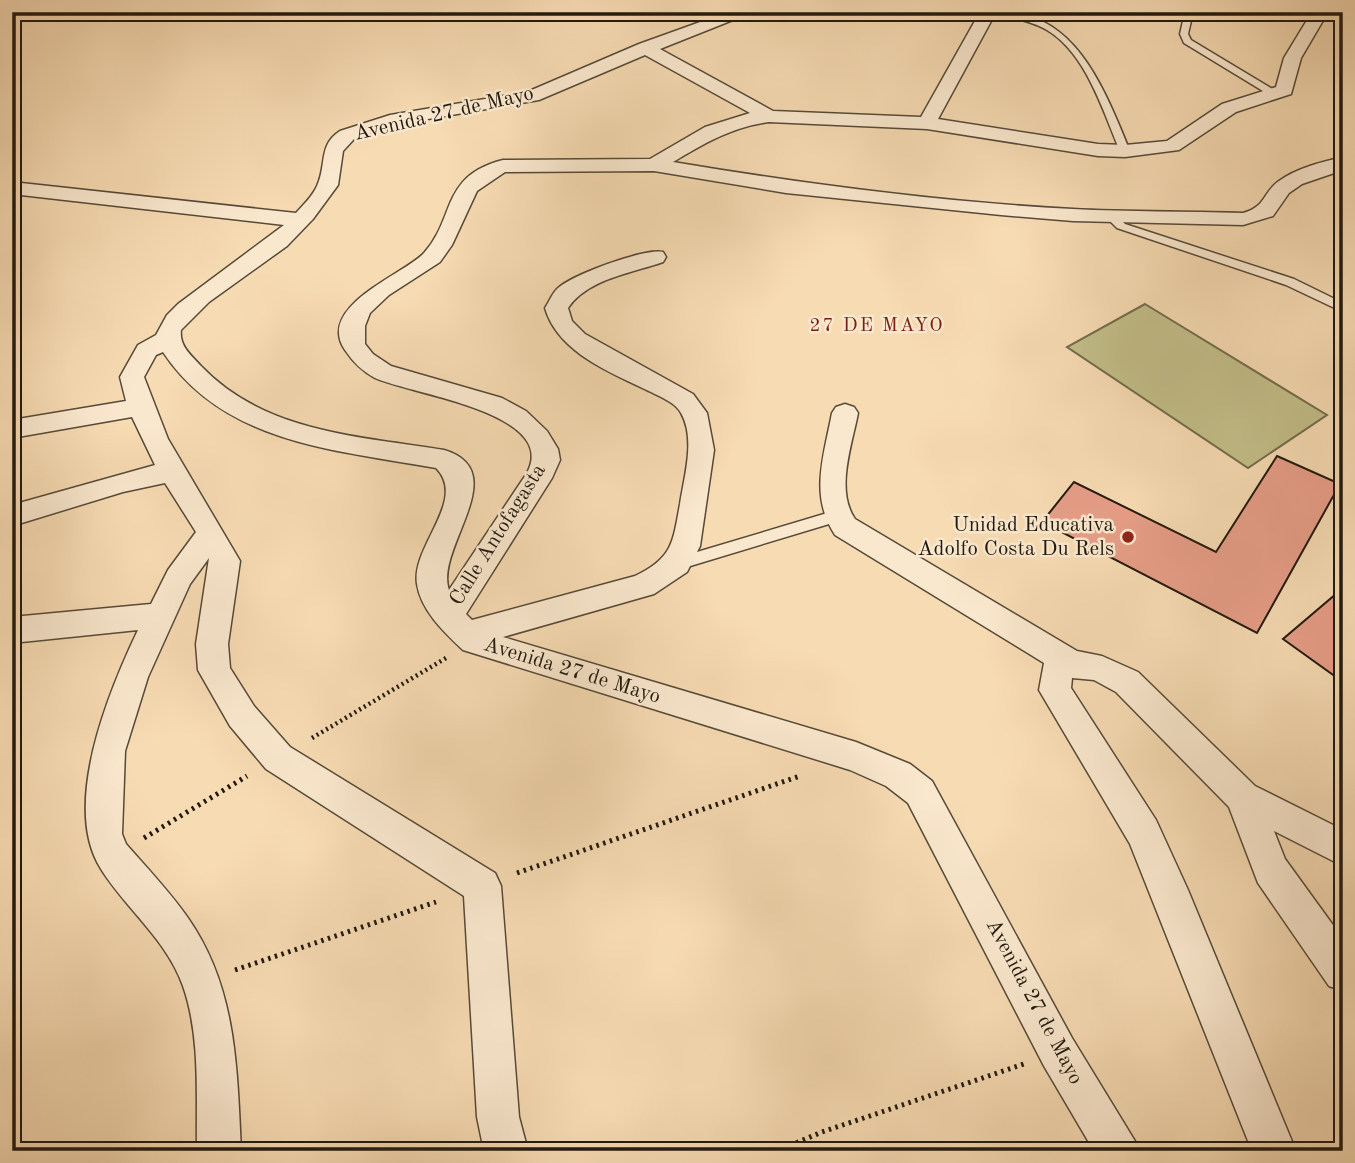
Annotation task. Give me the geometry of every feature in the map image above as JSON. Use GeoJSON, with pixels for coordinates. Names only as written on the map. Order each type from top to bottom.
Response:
{"type":"FeatureCollection","features":[{"type":"Feature","properties":{"kind":"street","name":"Avenida 27 de Mayo"},"geometry":{"type":"LineString","coordinates":[[168,340],[169,329],[189,306],[232,277],[300,220],[328,186],[331,152],[336,142],[348,135],[408,118],[511,102],[645,48],[745,12]]}},
{"type":"Feature","properties":{"kind":"street"},"geometry":{"type":"LineString","coordinates":[[927,123],[988,12]]}},
{"type":"Feature","properties":{"kind":"street"},"geometry":{"type":"LineString","coordinates":[[654,165],[712,131],[740,120],[769,116],[927,123],[1075,148],[1125,151],[1172,146],[1229,108],[1285,90],[1285,76],[1293,56],[1321,12]]}},
{"type":"Feature","properties":{"kind":"street"},"geometry":{"type":"LineString","coordinates":[[645,48],[769,116]]}},
{"type":"Feature","properties":{"kind":"street","name":"Calle Antofagasta"},"geometry":{"type":"LineString","coordinates":[[457,625],[538,478],[547,458],[543,442],[526,423],[495,405],[407,383],[384,374],[356,349],[352,328],[363,305],[377,292],[426,262],[438,250],[461,200],[485,171],[503,166],[654,165],[786,187],[1001,209],[1111,216],[1243,219],[1261,215],[1275,206],[1282,189],[1290,182],[1343,163]]}},
{"type":"Feature","properties":{"kind":"street"},"geometry":{"type":"LineString","coordinates":[[12,188],[300,220]]}},
{"type":"Feature","properties":{"kind":"street"},"geometry":{"type":"LineString","coordinates":[[506,1151],[498,1116],[482,886],[278,758],[242,716],[215,670],[212,644],[225,561],[211,533],[170,472],[139,407],[132,377],[135,365],[147,350],[168,340],[178,356],[200,380],[232,407],[269,423],[307,434],[444,460],[455,467],[462,484],[459,501],[436,555],[432,583],[457,625],[643,586],[667,575],[685,551],[701,438],[696,416],[685,400],[613,363],[572,336],[556,318],[556,308],[566,292],[655,257]]}},
{"type":"Feature","properties":{"kind":"street"},"geometry":{"type":"LineString","coordinates":[[12,429],[139,407]]}},
{"type":"Feature","properties":{"kind":"street"},"geometry":{"type":"LineString","coordinates":[[845,413],[832,495],[834,517],[845,527],[1070,663],[1109,670],[1127,682],[1243,797],[1343,849]]}},
{"type":"Feature","properties":{"kind":"street"},"geometry":{"type":"LineString","coordinates":[[12,516],[122,482],[170,472]]}},
{"type":"Feature","properties":{"kind":"street"},"geometry":{"type":"LineString","coordinates":[[211,533],[178,578],[132,677],[108,751],[104,834],[113,856],[175,932],[202,982],[215,1047],[219,1151]]}},
{"type":"Feature","properties":{"kind":"street"},"geometry":{"type":"LineString","coordinates":[[12,630],[160,616]]}},
{"type":"Feature","properties":{"kind":"street","name":"Avenida 27 de Mayo"},"geometry":{"type":"LineString","coordinates":[[457,625],[474,641],[856,757],[898,775],[919,792],[946,836],[1058,1052],[1119,1151]]}},
{"type":"Feature","properties":{"kind":"street"},"geometry":{"type":"LineString","coordinates":[[1070,663],[1057,668],[1055,690],[1143,832],[1175,903],[1274,1151]]}},
{"type":"Feature","properties":{"kind":"street"},"geometry":{"type":"LineString","coordinates":[[1243,797],[1270,870],[1343,972]]}},
{"type":"Feature","properties":{"kind":"lane"},"geometry":{"type":"LineString","coordinates":[[1005,12],[1043,25],[1068,44],[1100,93],[1125,151]]}},
{"type":"Feature","properties":{"kind":"lane"},"geometry":{"type":"LineString","coordinates":[[1189,12],[1184,34],[1187,41],[1276,95]]}},
{"type":"Feature","properties":{"kind":"lane"},"geometry":{"type":"LineString","coordinates":[[1111,216],[1121,226],[1290,282],[1343,308]]}},
{"type":"Feature","properties":{"kind":"lane"},"geometry":{"type":"LineString","coordinates":[[677,564],[834,517]]}},
{"type":"Feature","properties":{"kind":"path"},"geometry":{"type":"LineString","coordinates":[[202,982],[856,757]]}},
{"type":"Feature","properties":{"kind":"path"},"geometry":{"type":"LineString","coordinates":[[777,1151],[822,1132],[1058,1052]]}},
{"type":"Feature","properties":{"kind":"shaded area"},"geometry":{"type":"Polygon","coordinates":[[[1145,304],[1327,415],[1248,468],[1067,347],[1145,304]]]}},
{"type":"Feature","properties":{"kind":"building","name":"Unidad Educativa Adolfo Costa Du Rels"},"geometry":{"type":"Polygon","coordinates":[[[1277,456],[1340,484],[1257,633],[1042,522],[1074,482],[1216,552],[1277,456]]]}},
{"type":"Feature","properties":{"kind":"building"},"geometry":{"type":"Polygon","coordinates":[[[1343,588],[1343,682],[1283,639],[1343,588]]]}},
{"type":"Feature","properties":{"kind":"place","name":"Unidad Educativa Adolfo Costa Du Rels"},"geometry":{"type":"Point","coordinates":[1128,537]}},
{"type":"Feature","properties":{"kind":"district","name":"27 DE MAYO"},"geometry":{"type":"Point","coordinates":[877,326]}}]}
